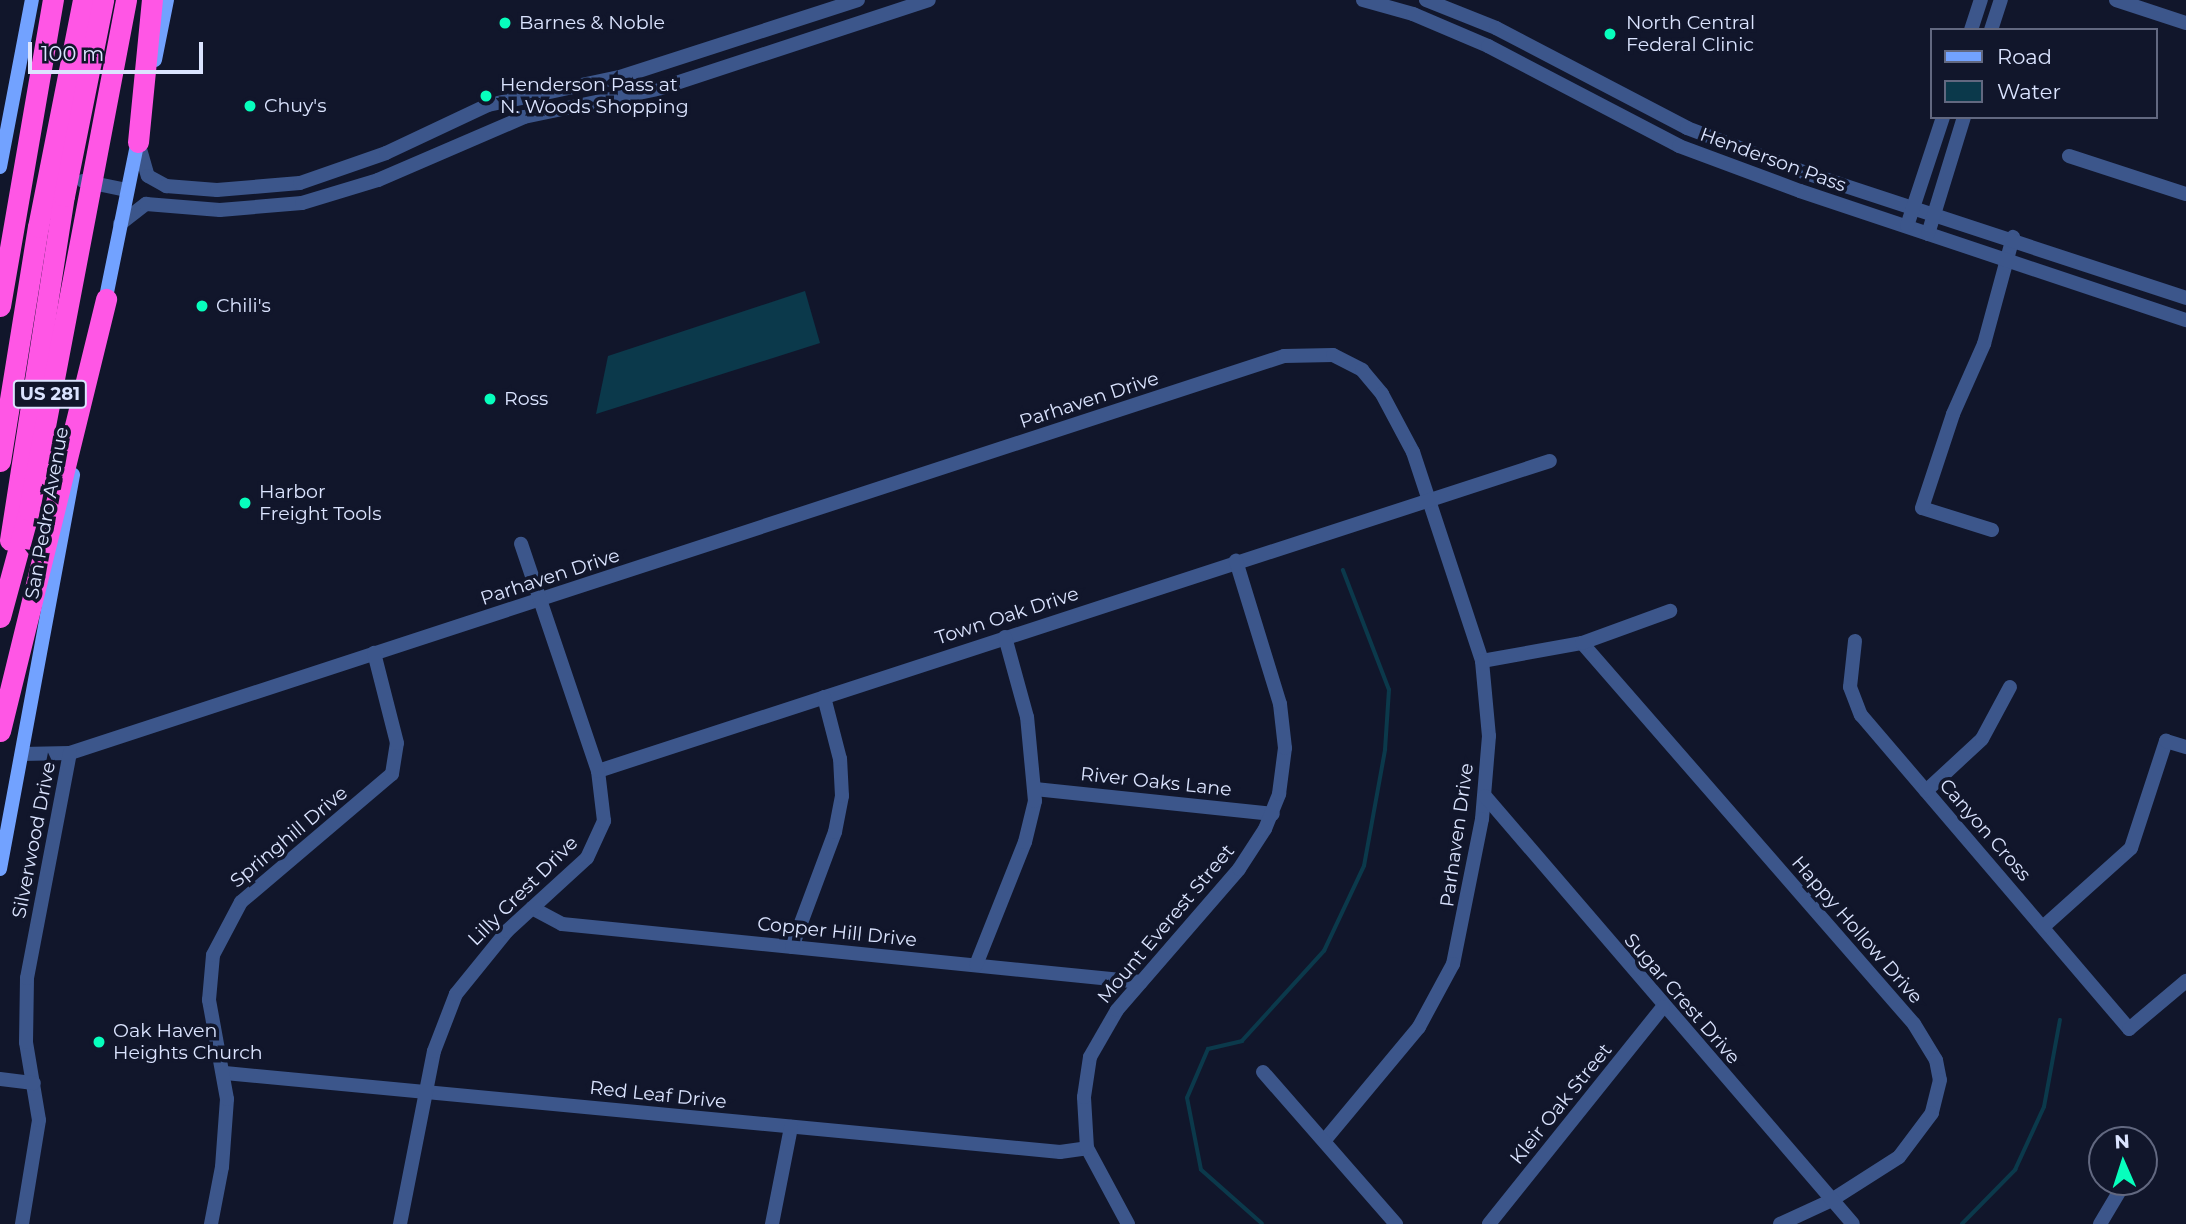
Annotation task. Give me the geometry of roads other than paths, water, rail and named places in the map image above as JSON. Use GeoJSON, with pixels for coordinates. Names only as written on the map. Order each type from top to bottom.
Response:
{"type":"FeatureCollection","features":[{"type":"Feature","properties":{"kind":"highway"},"geometry":{"type":"LineString","coordinates":[[0,306],[53,0]]}},
{"type":"Feature","properties":{"kind":"highway","name":"US 281"},"geometry":{"type":"LineString","coordinates":[[0,461],[38,227],[83,0]]}},
{"type":"Feature","properties":{"kind":"highway"},"geometry":{"type":"LineString","coordinates":[[7,584],[17,480],[64,196],[103,0]]}},
{"type":"Feature","properties":{"kind":"highway","name":"US 281"},"geometry":{"type":"LineString","coordinates":[[0,617],[29,510],[125,0]]}},
{"type":"Feature","properties":{"kind":"highway"},"geometry":{"type":"LineString","coordinates":[[138,142],[152,0]]}},
{"type":"Feature","properties":{"kind":"highway"},"geometry":{"type":"LineString","coordinates":[[0,731],[106,299]]}},
{"type":"Feature","properties":{"kind":"main road"},"geometry":{"type":"LineString","coordinates":[[0,167],[32,0]]}},
{"type":"Feature","properties":{"kind":"main road","name":"San Pedro Avenue"},"geometry":{"type":"LineString","coordinates":[[0,869],[120,224],[167,0]]}},
{"type":"Feature","properties":{"kind":"street"},"geometry":{"type":"LineString","coordinates":[[138,142],[148,176],[166,186],[261,188],[346,169],[488,105],[620,77],[858,0]]}},
{"type":"Feature","properties":{"kind":"street"},"geometry":{"type":"LineString","coordinates":[[120,224],[146,204],[220,210],[302,203],[352,188],[524,117],[658,89],[929,0]]}},
{"type":"Feature","properties":{"kind":"street","name":"Henderson Pass"},"geometry":{"type":"LineString","coordinates":[[1363,0],[1413,14],[1488,46],[1679,146],[1927,234],[2006,258],[2186,320]]}},
{"type":"Feature","properties":{"kind":"street","name":"Henderson Pass"},"geometry":{"type":"LineString","coordinates":[[1426,0],[1496,28],[1687,128],[2186,298]]}},
{"type":"Feature","properties":{"kind":"street"},"geometry":{"type":"LineString","coordinates":[[1972,28],[1981,0]]}},
{"type":"Feature","properties":{"kind":"street"},"geometry":{"type":"LineString","coordinates":[[1992,28],[2001,0]]}},
{"type":"Feature","properties":{"kind":"street"},"geometry":{"type":"LineString","coordinates":[[2116,0],[2186,23]]}},
{"type":"Feature","properties":{"kind":"street"},"geometry":{"type":"LineString","coordinates":[[773,27],[780,48]]}},
{"type":"Feature","properties":{"kind":"street"},"geometry":{"type":"LineString","coordinates":[[1907,226],[1942,119]]}},
{"type":"Feature","properties":{"kind":"street"},"geometry":{"type":"LineString","coordinates":[[1927,234],[1963,119]]}},
{"type":"Feature","properties":{"kind":"street"},"geometry":{"type":"LineString","coordinates":[[2069,156],[2186,194]]}},
{"type":"Feature","properties":{"kind":"street"},"geometry":{"type":"LineString","coordinates":[[346,169],[352,188]]}},
{"type":"Feature","properties":{"kind":"street"},"geometry":{"type":"LineString","coordinates":[[30,170],[127,190]]}},
{"type":"Feature","properties":{"kind":"street"},"geometry":{"type":"LineString","coordinates":[[1992,530],[1922,508],[1953,414],[1984,344],[2012,237]]}},
{"type":"Feature","properties":{"kind":"street","name":"Parhaven Drive"},"geometry":{"type":"LineString","coordinates":[[22,754],[70,753],[1301,352],[1333,355],[1362,370],[1398,422],[1428,497],[1482,661],[1488,704],[1485,796],[1461,940],[1443,987],[1419,1027],[1324,1141]]}},
{"type":"Feature","properties":{"kind":"street","name":"Town Oak Drive"},"geometry":{"type":"LineString","coordinates":[[598,771],[1428,497],[1550,461]]}},
{"type":"Feature","properties":{"kind":"street","name":"Lilly Crest Drive"},"geometry":{"type":"LineString","coordinates":[[400,1224],[425,1091],[441,1026],[456,994],[486,953],[587,858],[598,841],[604,810],[598,771],[538,601],[521,544]]}},
{"type":"Feature","properties":{"kind":"street","name":"Mount Everest Street"},"geometry":{"type":"LineString","coordinates":[[1128,1224],[1087,1148],[1084,1097],[1090,1057],[1116,1010],[1239,869],[1273,814],[1285,748],[1280,704],[1236,561]]}},
{"type":"Feature","properties":{"kind":"street"},"geometry":{"type":"LineString","coordinates":[[1482,661],[1582,643],[1670,611]]}},
{"type":"Feature","properties":{"kind":"street"},"geometry":{"type":"LineString","coordinates":[[976,965],[1025,842],[1035,789],[1027,717],[1005,637]]}},
{"type":"Feature","properties":{"kind":"street","name":"Canyon Cross"},"geometry":{"type":"LineString","coordinates":[[1856,641],[1850,687],[1856,706],[2129,1029],[2186,981]]}},
{"type":"Feature","properties":{"kind":"street","name":"Happy Hollow Drive"},"geometry":{"type":"LineString","coordinates":[[1582,643],[1914,1024],[1936,1060],[1939,1094],[1933,1113],[1899,1157],[1830,1201],[1780,1224]]}},
{"type":"Feature","properties":{"kind":"street","name":"Springhill Drive"},"geometry":{"type":"LineString","coordinates":[[211,1224],[227,1133],[225,1073],[209,986],[213,955],[224,927],[261,882],[392,774],[397,743],[374,653]]}},
{"type":"Feature","properties":{"kind":"street"},"geometry":{"type":"LineString","coordinates":[[1926,791],[1982,739],[2010,687]]}},
{"type":"Feature","properties":{"kind":"street"},"geometry":{"type":"LineString","coordinates":[[792,947],[835,832],[842,796],[840,759],[824,696]]}},
{"type":"Feature","properties":{"kind":"street"},"geometry":{"type":"LineString","coordinates":[[2043,927],[2131,848],[2166,741],[2186,747]]}},
{"type":"Feature","properties":{"kind":"street","name":"Silverwood Drive"},"geometry":{"type":"LineString","coordinates":[[22,1224],[39,1120],[24,1021],[27,978],[70,753]]}},
{"type":"Feature","properties":{"kind":"street","name":"River Oaks Lane"},"geometry":{"type":"LineString","coordinates":[[1035,789],[1273,814]]}},
{"type":"Feature","properties":{"kind":"street","name":"Sugar Crest Drive"},"geometry":{"type":"LineString","coordinates":[[1485,796],[1663,1007],[1830,1201],[1853,1224]]}},
{"type":"Feature","properties":{"kind":"street","name":"Copper Hill Drive"},"geometry":{"type":"LineString","coordinates":[[532,908],[562,924],[1140,982]]}},
{"type":"Feature","properties":{"kind":"street","name":"Kleir Oak Street"},"geometry":{"type":"LineString","coordinates":[[1489,1224],[1663,1007]]}},
{"type":"Feature","properties":{"kind":"street"},"geometry":{"type":"LineString","coordinates":[[1263,1072],[1396,1224]]}},
{"type":"Feature","properties":{"kind":"street","name":"Red Leaf Drive"},"geometry":{"type":"LineString","coordinates":[[225,1073],[1060,1153],[1087,1148]]}},
{"type":"Feature","properties":{"kind":"street"},"geometry":{"type":"LineString","coordinates":[[2,1077],[34,1083]]}},
{"type":"Feature","properties":{"kind":"street"},"geometry":{"type":"LineString","coordinates":[[772,1224],[791,1128]]}},
{"type":"Feature","properties":{"kind":"street"},"geometry":{"type":"LineString","coordinates":[[2100,1224],[2116,1196]]}},
{"type":"Feature","properties":{"kind":"water"},"geometry":{"type":"Polygon","coordinates":[[[805,291],[820,343],[596,414],[608,356],[805,291]]]}},
{"type":"Feature","properties":{"kind":"waterway"},"geometry":{"type":"LineString","coordinates":[[1262,1224],[1201,1170],[1187,1098],[1208,1049],[1242,1041],[1324,951],[1364,866],[1385,750],[1389,690],[1343,571]]}},
{"type":"Feature","properties":{"kind":"waterway"},"geometry":{"type":"LineString","coordinates":[[1962,1224],[2015,1170],[2044,1107],[2060,1020]]}},
{"type":"Feature","properties":{"kind":"place","name":"Barnes & Noble"},"geometry":{"type":"Point","coordinates":[505,23]}},
{"type":"Feature","properties":{"kind":"place","name":"North Central Federal Clinic"},"geometry":{"type":"Point","coordinates":[1610,34]}},
{"type":"Feature","properties":{"kind":"place","name":"Henderson Pass at N. Woods Shopping"},"geometry":{"type":"Point","coordinates":[486,96]}},
{"type":"Feature","properties":{"kind":"place","name":"Chuy's"},"geometry":{"type":"Point","coordinates":[250,106]}},
{"type":"Feature","properties":{"kind":"place","name":"Chili's"},"geometry":{"type":"Point","coordinates":[202,306]}},
{"type":"Feature","properties":{"kind":"place","name":"Ross"},"geometry":{"type":"Point","coordinates":[490,399]}},
{"type":"Feature","properties":{"kind":"place","name":"Harbor Freight Tools"},"geometry":{"type":"Point","coordinates":[245,503]}},
{"type":"Feature","properties":{"kind":"place","name":"Oak Haven Heights Church"},"geometry":{"type":"Point","coordinates":[99,1042]}}]}
